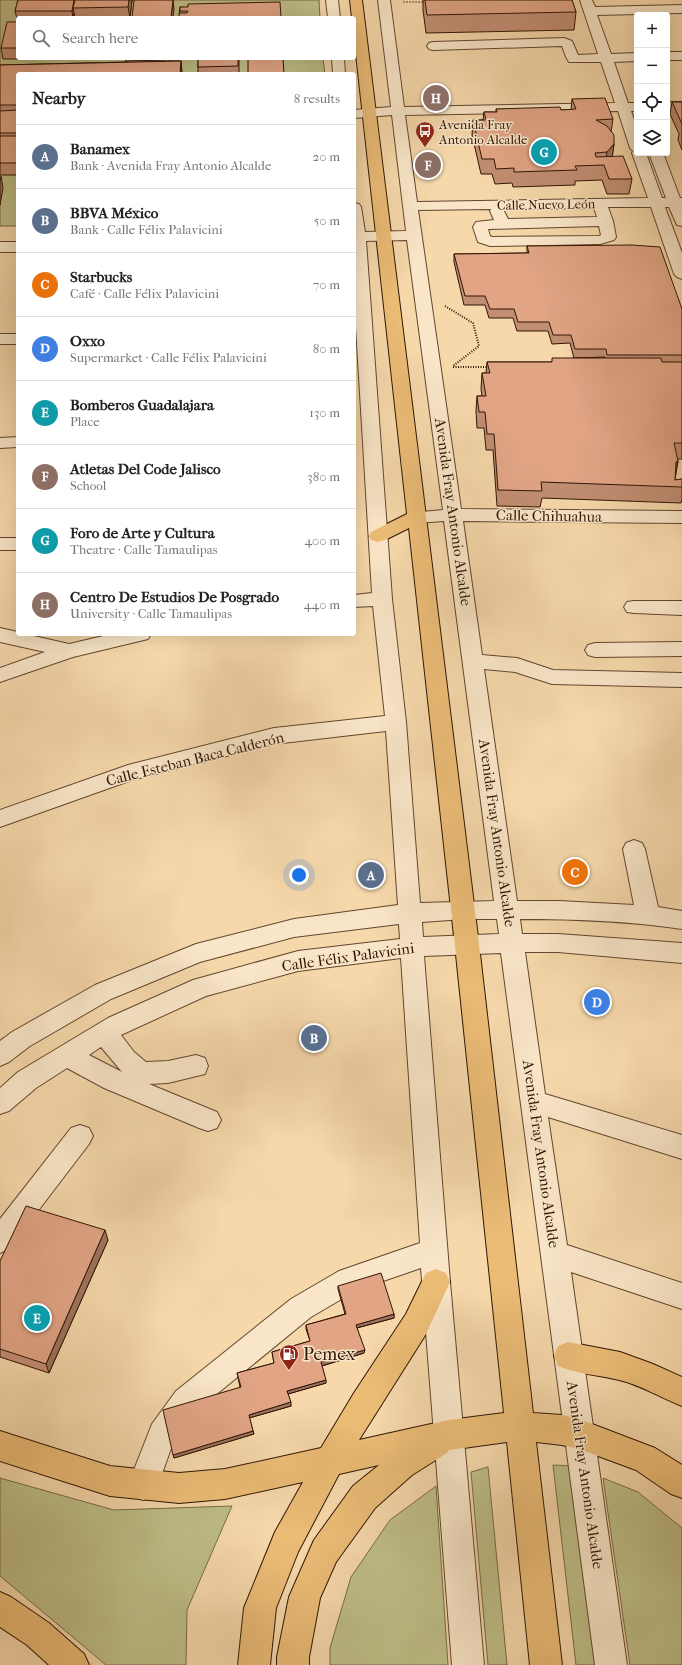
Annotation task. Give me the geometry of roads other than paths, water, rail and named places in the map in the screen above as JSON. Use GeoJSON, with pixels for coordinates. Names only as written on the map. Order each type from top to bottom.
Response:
{"type":"FeatureCollection","features":[{"type":"Feature","properties":{"kind":"main road"},"geometry":{"type":"LineString","coordinates":[[356,0],[361,113],[384,231],[467,945],[546,1665]]}},
{"type":"Feature","properties":{"kind":"main road"},"geometry":{"type":"LineString","coordinates":[[378,536],[417,517]]}},
{"type":"Feature","properties":{"kind":"main road"},"geometry":{"type":"LineString","coordinates":[[254,1665],[260,1608],[286,1543],[330,1461],[364,1403],[416,1324],[436,1282]]}},
{"type":"Feature","properties":{"kind":"main road"},"geometry":{"type":"LineString","coordinates":[[568,1356],[620,1366],[653,1378],[682,1392]]}},
{"type":"Feature","properties":{"kind":"main road"},"geometry":{"type":"LineString","coordinates":[[0,1446],[110,1481],[179,1488],[225,1484],[449,1435],[520,1426],[562,1430],[579,1434],[645,1458],[682,1483]]}},
{"type":"Feature","properties":{"kind":"main road"},"geometry":{"type":"LineString","coordinates":[[293,1665],[293,1657],[305,1597],[325,1551],[364,1497],[402,1465],[449,1435]]}},
{"type":"Feature","properties":{"kind":"main road"},"geometry":{"type":"LineString","coordinates":[[0,1608],[38,1634],[64,1660]]}},
{"type":"Feature","properties":{"kind":"street"},"geometry":{"type":"LineString","coordinates":[[332,0],[334,16]]}},
{"type":"Feature","properties":{"kind":"street","name":"Avenida Fray Antonio Alcalde"},"geometry":{"type":"LineString","coordinates":[[384,0],[413,222],[611,1665]]}},
{"type":"Feature","properties":{"kind":"street"},"geometry":{"type":"LineString","coordinates":[[603,5],[610,24]]}},
{"type":"Feature","properties":{"kind":"street"},"geometry":{"type":"LineString","coordinates":[[634,139],[588,6],[603,5],[682,9]]}},
{"type":"Feature","properties":{"kind":"street"},"geometry":{"type":"LineString","coordinates":[[432,46],[564,42],[568,44],[573,58],[634,57]]}},
{"type":"Feature","properties":{"kind":"street"},"geometry":{"type":"LineString","coordinates":[[617,44],[626,72]]}},
{"type":"Feature","properties":{"kind":"street"},"geometry":{"type":"LineString","coordinates":[[670,56],[682,56]]}},
{"type":"Feature","properties":{"kind":"street"},"geometry":{"type":"LineString","coordinates":[[338,60],[340,72]]}},
{"type":"Feature","properties":{"kind":"street"},"geometry":{"type":"LineString","coordinates":[[361,113],[623,107],[634,102]]}},
{"type":"Feature","properties":{"kind":"street"},"geometry":{"type":"LineString","coordinates":[[670,106],[682,106]]}},
{"type":"Feature","properties":{"kind":"street"},"geometry":{"type":"LineString","coordinates":[[640,156],[656,203],[680,264]]}},
{"type":"Feature","properties":{"kind":"street"},"geometry":{"type":"LineString","coordinates":[[657,156],[678,202],[682,222]]}},
{"type":"Feature","properties":{"kind":"street","name":"Calle Nuevo León"},"geometry":{"type":"LineString","coordinates":[[356,232],[384,231],[413,222],[494,205],[678,202]]}},
{"type":"Feature","properties":{"kind":"street"},"geometry":{"type":"LineString","coordinates":[[598,203],[606,222],[609,237],[600,240],[490,242],[483,239],[480,225],[606,222]]}},
{"type":"Feature","properties":{"kind":"street"},"geometry":{"type":"LineString","coordinates":[[494,205],[503,224]]}},
{"type":"Feature","properties":{"kind":"street"},"geometry":{"type":"LineString","coordinates":[[0,235],[16,234]]}},
{"type":"Feature","properties":{"kind":"street"},"geometry":{"type":"LineString","coordinates":[[356,245],[382,599],[396,722],[436,1282],[468,1665]]}},
{"type":"Feature","properties":{"kind":"street"},"geometry":{"type":"LineString","coordinates":[[0,247],[16,247]]}},
{"type":"Feature","properties":{"kind":"street"},"geometry":{"type":"LineString","coordinates":[[0,340],[16,339]]}},
{"type":"Feature","properties":{"kind":"street"},"geometry":{"type":"LineString","coordinates":[[0,443],[16,442]]}},
{"type":"Feature","properties":{"kind":"street","name":"Calle Chihuahua"},"geometry":{"type":"LineString","coordinates":[[417,517],[453,515],[682,517]]}},
{"type":"Feature","properties":{"kind":"street"},"geometry":{"type":"LineString","coordinates":[[0,544],[16,544]]}},
{"type":"Feature","properties":{"kind":"street"},"geometry":{"type":"LineString","coordinates":[[356,600],[382,599]]}},
{"type":"Feature","properties":{"kind":"street"},"geometry":{"type":"LineString","coordinates":[[634,607],[682,608]]}},
{"type":"Feature","properties":{"kind":"street"},"geometry":{"type":"LineString","coordinates":[[0,635],[69,651]]}},
{"type":"Feature","properties":{"kind":"street"},"geometry":{"type":"LineString","coordinates":[[0,675],[69,651],[133,636]]}},
{"type":"Feature","properties":{"kind":"street"},"geometry":{"type":"LineString","coordinates":[[594,650],[682,649]]}},
{"type":"Feature","properties":{"kind":"street"},"geometry":{"type":"LineString","coordinates":[[473,661],[517,665],[552,677],[682,680]]}},
{"type":"Feature","properties":{"kind":"street","name":"Calle Esteban Baca Calderón"},"geometry":{"type":"LineString","coordinates":[[0,818],[128,773],[274,736],[396,722]]}},
{"type":"Feature","properties":{"kind":"street"},"geometry":{"type":"LineString","coordinates":[[634,849],[648,915]]}},
{"type":"Feature","properties":{"kind":"street"},"geometry":{"type":"LineString","coordinates":[[0,1055],[21,1039],[103,992],[196,954],[294,928],[410,913],[463,910],[559,910],[648,915],[682,920]]}},
{"type":"Feature","properties":{"kind":"street","name":"Calle Félix Palavicini"},"geometry":{"type":"LineString","coordinates":[[0,1103],[27,1080],[117,1025],[201,987],[298,961],[412,947],[512,943],[558,943],[682,953]]}},
{"type":"Feature","properties":{"kind":"street"},"geometry":{"type":"LineString","coordinates":[[104,1033],[131,1065],[140,1072],[157,1073],[196,1066]]}},
{"type":"Feature","properties":{"kind":"street"},"geometry":{"type":"LineString","coordinates":[[67,1056],[113,1080],[208,1120]]}},
{"type":"Feature","properties":{"kind":"street"},"geometry":{"type":"LineString","coordinates":[[533,1101],[682,1147]]}},
{"type":"Feature","properties":{"kind":"street"},"geometry":{"type":"LineString","coordinates":[[0,1240],[80,1136]]}},
{"type":"Feature","properties":{"kind":"street"},"geometry":{"type":"LineString","coordinates":[[143,1484],[162,1434],[186,1401],[241,1355],[301,1308],[349,1280],[434,1251]]}},
{"type":"Feature","properties":{"kind":"street"},"geometry":{"type":"LineString","coordinates":[[554,1254],[682,1296]]}},
{"type":"Feature","properties":{"kind":"place","name":"Centro De Estudios De Posgrado"},"geometry":{"type":"Point","coordinates":[436,98]}},
{"type":"Feature","properties":{"kind":"place","name":"Avenida Fray Antonio Alcalde"},"geometry":{"type":"Point","coordinates":[425,148]}},
{"type":"Feature","properties":{"kind":"place","name":"Foro de Arte y Cultura"},"geometry":{"type":"Point","coordinates":[544,152]}},
{"type":"Feature","properties":{"kind":"place","name":"Atletas Del Code Jalisco"},"geometry":{"type":"Point","coordinates":[428,165]}},
{"type":"Feature","properties":{"kind":"place","name":"Starbucks"},"geometry":{"type":"Point","coordinates":[575,872]}},
{"type":"Feature","properties":{"kind":"place","name":"Banamex"},"geometry":{"type":"Point","coordinates":[371,875]}},
{"type":"Feature","properties":{"kind":"place","name":"Oxxo"},"geometry":{"type":"Point","coordinates":[597,1002]}},
{"type":"Feature","properties":{"kind":"place","name":"BBVA México"},"geometry":{"type":"Point","coordinates":[314,1038]}},
{"type":"Feature","properties":{"kind":"place","name":"Bomberos Guadalajara"},"geometry":{"type":"Point","coordinates":[37,1318]}},
{"type":"Feature","properties":{"kind":"place","name":"Pemex"},"geometry":{"type":"Point","coordinates":[289,1371]}}]}
